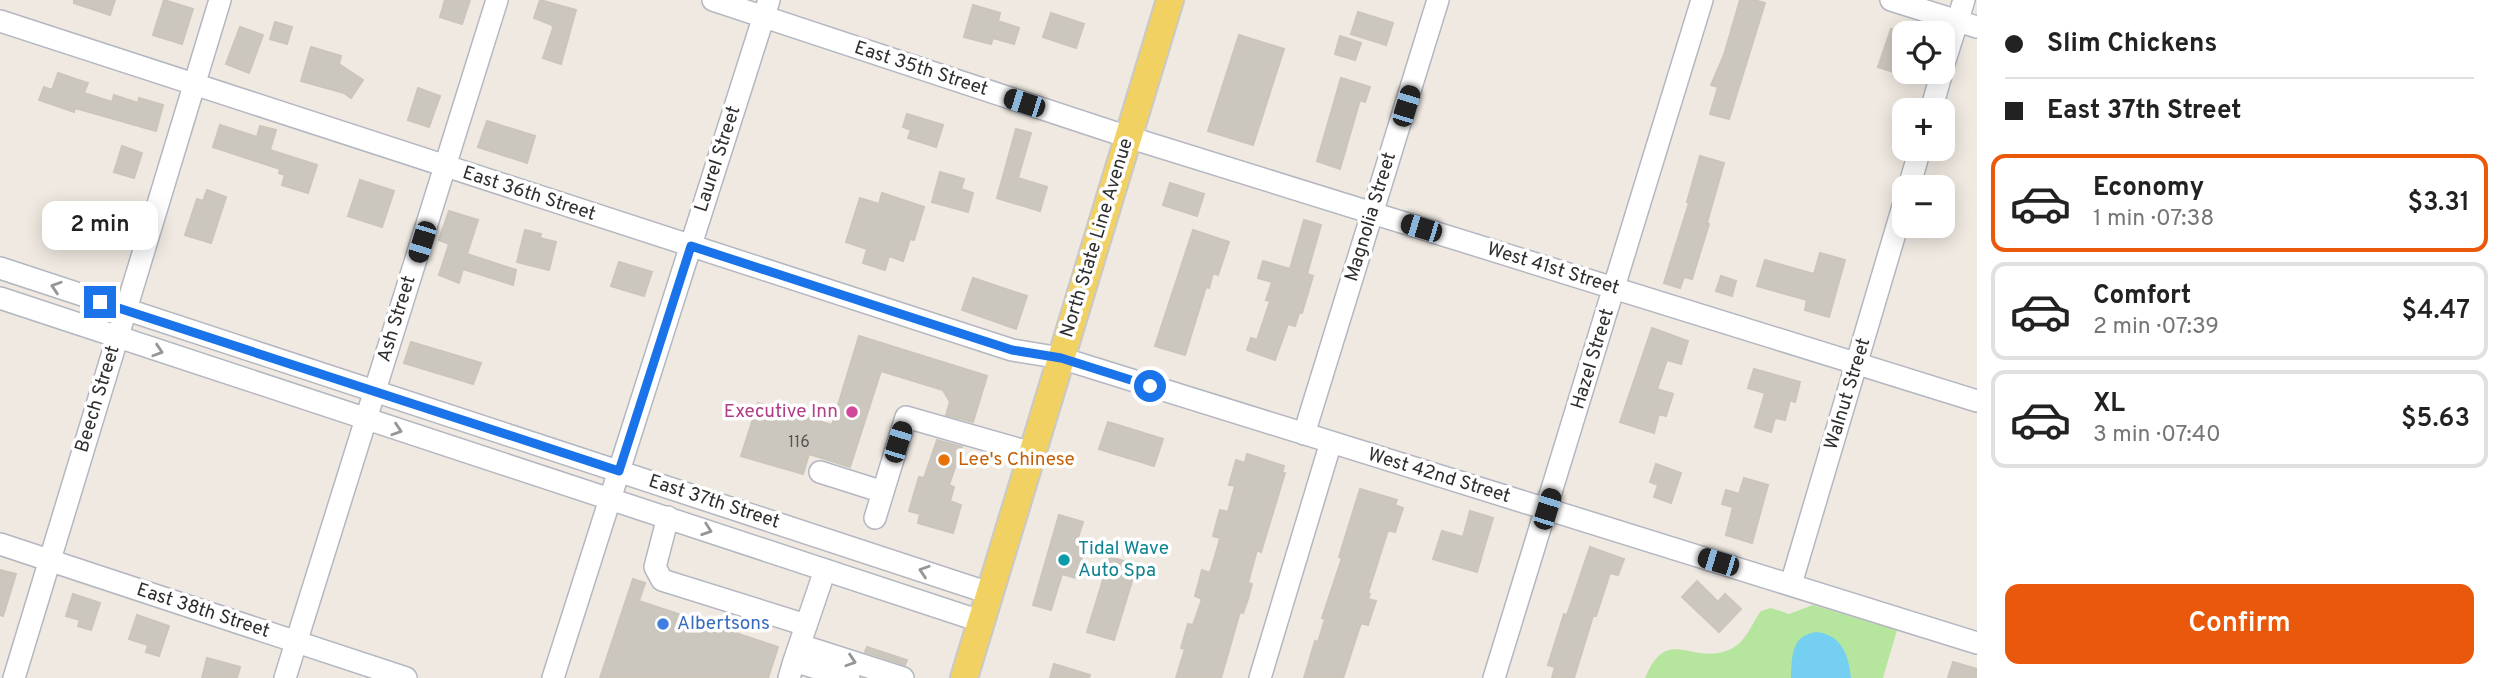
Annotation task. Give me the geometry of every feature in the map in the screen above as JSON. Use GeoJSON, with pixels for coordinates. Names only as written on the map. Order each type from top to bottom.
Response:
{"type":"FeatureCollection","features":[{"type":"Feature","properties":{"kind":"main road","name":"North State Line Avenue"},"geometry":{"type":"LineString","coordinates":[[964,678],[1170,0]]}},
{"type":"Feature","properties":{"kind":"street","name":"Beech Street"},"geometry":{"type":"LineString","coordinates":[[14,678],[220,0]]}},
{"type":"Feature","properties":{"kind":"street","name":"Ash Street"},"geometry":{"type":"LineString","coordinates":[[285,678],[497,0]]}},
{"type":"Feature","properties":{"kind":"street","name":"East 35th Street"},"geometry":{"type":"LineString","coordinates":[[713,0],[766,8],[1128,137]]}},
{"type":"Feature","properties":{"kind":"street","name":"Magnolia Street"},"geometry":{"type":"LineString","coordinates":[[1304,434],[1438,0]]}},
{"type":"Feature","properties":{"kind":"street","name":"Hazel Street"},"geometry":{"type":"LineString","coordinates":[[1494,678],[1702,0]]}},
{"type":"Feature","properties":{"kind":"street"},"geometry":{"type":"LineString","coordinates":[[1891,0],[1966,16],[1955,41]]}},
{"type":"Feature","properties":{"kind":"street","name":"Laurel Street"},"geometry":{"type":"LineString","coordinates":[[553,678],[766,8]]}},
{"type":"Feature","properties":{"kind":"street","name":"East 36th Street"},"geometry":{"type":"LineString","coordinates":[[0,21],[1012,350],[1061,358]]}},
{"type":"Feature","properties":{"kind":"street","name":"West 41st Street"},"geometry":{"type":"LineString","coordinates":[[1128,137],[1977,401]]}},
{"type":"Feature","properties":{"kind":"street","name":"Walnut Street"},"geometry":{"type":"LineString","coordinates":[[1791,584],[1894,238]]}},
{"type":"Feature","properties":{"kind":"street","name":"East 37th Street"},"geometry":{"type":"LineString","coordinates":[[0,268],[989,593]]}},
{"type":"Feature","properties":{"kind":"street","name":"East 37th Street"},"geometry":{"type":"LineString","coordinates":[[0,298],[980,621]]}},
{"type":"Feature","properties":{"kind":"street","name":"West 42nd Street"},"geometry":{"type":"LineString","coordinates":[[1061,358],[1977,643]]}},
{"type":"Feature","properties":{"kind":"street"},"geometry":{"type":"LineString","coordinates":[[875,518],[906,417],[1032,453]]}},
{"type":"Feature","properties":{"kind":"street"},"geometry":{"type":"LineString","coordinates":[[1260,678],[1331,442]]}},
{"type":"Feature","properties":{"kind":"street"},"geometry":{"type":"LineString","coordinates":[[820,472],[883,492]]}},
{"type":"Feature","properties":{"kind":"street"},"geometry":{"type":"LineString","coordinates":[[668,517],[655,567],[662,580],[849,678]]}},
{"type":"Feature","properties":{"kind":"street","name":"East 38th Street"},"geometry":{"type":"LineString","coordinates":[[0,544],[406,678]]}},
{"type":"Feature","properties":{"kind":"street"},"geometry":{"type":"LineString","coordinates":[[797,652],[825,570]]}},
{"type":"Feature","properties":{"kind":"street"},"geometry":{"type":"LineString","coordinates":[[797,652],[902,678]]}},
{"type":"Feature","properties":{"kind":"green space"},"geometry":{"type":"Polygon","coordinates":[[[1813,605],[1897,630],[1883,678],[1645,678],[1654,662],[1672,649],[1717,653],[1731,649],[1745,637],[1761,611],[1771,608],[1789,614],[1813,605]]]}},
{"type":"Feature","properties":{"kind":"water"},"geometry":{"type":"Polygon","coordinates":[[[1817,632],[1833,637],[1843,648],[1851,678],[1791,678],[1793,655],[1798,642],[1802,637],[1817,632]]]}},
{"type":"Feature","properties":{"kind":"building"},"geometry":{"type":"Polygon","coordinates":[[[74,0],[115,0],[110,15],[74,3],[74,0]]]}},
{"type":"Feature","properties":{"kind":"building"},"geometry":{"type":"Polygon","coordinates":[[[164,0],[193,9],[182,44],[153,35],[164,0]]]}},
{"type":"Feature","properties":{"kind":"building"},"geometry":{"type":"Polygon","coordinates":[[[445,0],[470,0],[462,24],[440,17],[445,0]]]}},
{"type":"Feature","properties":{"kind":"building"},"geometry":{"type":"Polygon","coordinates":[[[540,0],[576,10],[561,64],[543,58],[553,28],[552,25],[534,18],[540,0]]]}},
{"type":"Feature","properties":{"kind":"building"},"geometry":{"type":"Polygon","coordinates":[[[1740,0],[1765,3],[1729,119],[1710,114],[1718,87],[1711,85],[1724,55],[1740,0]]]}},
{"type":"Feature","properties":{"kind":"building"},"geometry":{"type":"Polygon","coordinates":[[[973,5],[1000,13],[998,21],[1019,28],[1014,44],[993,38],[991,44],[964,37],[973,5]]]}},
{"type":"Feature","properties":{"kind":"building"},"geometry":{"type":"Polygon","coordinates":[[[1358,12],[1393,23],[1386,45],[1351,34],[1358,12]]]}},
{"type":"Feature","properties":{"kind":"building"},"geometry":{"type":"Polygon","coordinates":[[[1051,13],[1084,24],[1076,48],[1043,37],[1051,13]]]}},
{"type":"Feature","properties":{"kind":"building"},"geometry":{"type":"Polygon","coordinates":[[[275,22],[292,27],[287,44],[270,39],[275,22]]]}},
{"type":"Feature","properties":{"kind":"building"},"geometry":{"type":"Polygon","coordinates":[[[240,27],[263,35],[249,73],[226,64],[240,27]]]}},
{"type":"Feature","properties":{"kind":"building"},"geometry":{"type":"Polygon","coordinates":[[[1891,29],[1892,29],[1892,71],[1878,67],[1891,29]]]}},
{"type":"Feature","properties":{"kind":"building"},"geometry":{"type":"Polygon","coordinates":[[[1239,35],[1284,49],[1253,145],[1208,131],[1239,35]]]}},
{"type":"Feature","properties":{"kind":"building"},"geometry":{"type":"Polygon","coordinates":[[[1340,36],[1361,43],[1355,60],[1335,54],[1340,36]]]}},
{"type":"Feature","properties":{"kind":"building"},"geometry":{"type":"Polygon","coordinates":[[[311,47],[341,56],[339,64],[363,80],[351,98],[344,93],[301,81],[311,47]]]}},
{"type":"Feature","properties":{"kind":"building"},"geometry":{"type":"Polygon","coordinates":[[[58,73],[88,83],[84,93],[112,102],[114,95],[138,103],[139,98],[163,105],[156,131],[75,108],[74,112],[39,100],[44,87],[52,90],[58,73]]]}},
{"type":"Feature","properties":{"kind":"building"},"geometry":{"type":"Polygon","coordinates":[[[1341,78],[1370,87],[1365,102],[1360,100],[1340,169],[1317,161],[1341,78]]]}},
{"type":"Feature","properties":{"kind":"building"},"geometry":{"type":"Polygon","coordinates":[[[418,88],[440,96],[429,127],[408,120],[418,88]]]}},
{"type":"Feature","properties":{"kind":"building"},"geometry":{"type":"Polygon","coordinates":[[[907,114],[943,125],[936,147],[908,138],[911,130],[903,127],[907,114]]]}},
{"type":"Feature","properties":{"kind":"building"},"geometry":{"type":"Polygon","coordinates":[[[487,121],[535,136],[527,163],[478,147],[487,121]]]}},
{"type":"Feature","properties":{"kind":"building"},"geometry":{"type":"Polygon","coordinates":[[[220,125],[257,137],[260,126],[276,130],[270,150],[317,165],[308,193],[282,185],[285,175],[279,173],[280,169],[213,147],[220,125]]]}},
{"type":"Feature","properties":{"kind":"building"},"geometry":{"type":"Polygon","coordinates":[[[1016,129],[1031,133],[1018,178],[1047,187],[1040,211],[997,198],[1016,129]]]}},
{"type":"Feature","properties":{"kind":"building"},"geometry":{"type":"Polygon","coordinates":[[[122,146],[142,153],[134,178],[114,172],[122,146]]]}},
{"type":"Feature","properties":{"kind":"building"},"geometry":{"type":"Polygon","coordinates":[[[1700,156],[1724,163],[1692,279],[1684,277],[1680,288],[1664,283],[1689,203],[1687,202],[1700,156]]]}},
{"type":"Feature","properties":{"kind":"building"},"geometry":{"type":"Polygon","coordinates":[[[940,172],[964,179],[961,189],[973,193],[968,212],[932,202],[940,172]]]}},
{"type":"Feature","properties":{"kind":"building"},"geometry":{"type":"Polygon","coordinates":[[[360,180],[394,191],[382,227],[348,216],[360,180]]]}},
{"type":"Feature","properties":{"kind":"building"},"geometry":{"type":"Polygon","coordinates":[[[1170,183],[1204,194],[1197,216],[1163,205],[1170,183]]]}},
{"type":"Feature","properties":{"kind":"building"},"geometry":{"type":"Polygon","coordinates":[[[207,190],[226,197],[211,243],[185,235],[197,199],[203,201],[207,190]]]}},
{"type":"Feature","properties":{"kind":"building"},"geometry":{"type":"Polygon","coordinates":[[[882,193],[924,207],[914,240],[910,239],[903,261],[889,256],[885,270],[863,263],[867,249],[846,242],[860,198],[879,204],[882,193]]]}},
{"type":"Feature","properties":{"kind":"building"},"geometry":{"type":"Polygon","coordinates":[[[449,211],[478,220],[467,254],[516,270],[513,285],[463,269],[459,283],[439,275],[449,244],[439,240],[449,211]]]}},
{"type":"Feature","properties":{"kind":"building"},"geometry":{"type":"Polygon","coordinates":[[[1304,220],[1321,225],[1307,274],[1313,276],[1302,313],[1299,313],[1295,326],[1288,324],[1275,360],[1247,350],[1251,338],[1257,340],[1270,301],[1266,300],[1272,282],[1258,278],[1263,261],[1290,269],[1304,220]]]}},
{"type":"Feature","properties":{"kind":"building"},"geometry":{"type":"Polygon","coordinates":[[[525,230],[556,242],[549,270],[517,262],[525,230]]]}},
{"type":"Feature","properties":{"kind":"building"},"geometry":{"type":"Polygon","coordinates":[[[1193,230],[1229,242],[1218,275],[1213,273],[1209,288],[1206,287],[1185,355],[1155,346],[1193,230]]]}},
{"type":"Feature","properties":{"kind":"building"},"geometry":{"type":"Polygon","coordinates":[[[1820,253],[1845,260],[1829,317],[1805,310],[1807,300],[1757,286],[1765,260],[1814,274],[1820,253]]]}},
{"type":"Feature","properties":{"kind":"building"},"geometry":{"type":"Polygon","coordinates":[[[619,262],[652,272],[644,296],[611,286],[619,262]]]}},
{"type":"Feature","properties":{"kind":"building"},"geometry":{"type":"Polygon","coordinates":[[[1721,276],[1736,281],[1732,296],[1716,291],[1721,276]]]}},
{"type":"Feature","properties":{"kind":"building"},"geometry":{"type":"Polygon","coordinates":[[[973,278],[1027,296],[1016,329],[962,310],[973,278]]]}},
{"type":"Feature","properties":{"kind":"building"},"geometry":{"type":"Polygon","coordinates":[[[1652,328],[1688,341],[1681,364],[1667,360],[1657,389],[1673,394],[1666,416],[1659,414],[1654,433],[1620,422],[1652,328]]]}},
{"type":"Feature","properties":{"kind":"building","name":"Executive Inn"},"geometry":{"type":"Polygon","coordinates":[[[859,336],[987,376],[973,422],[946,415],[950,402],[943,390],[881,371],[850,467],[809,454],[803,474],[741,456],[758,403],[832,425],[859,336]]]}},
{"type":"Feature","properties":{"kind":"building"},"geometry":{"type":"Polygon","coordinates":[[[411,342],[481,363],[473,384],[404,363],[411,342]]]}},
{"type":"Feature","properties":{"kind":"building"},"geometry":{"type":"Polygon","coordinates":[[[1754,369],[1800,382],[1795,402],[1790,400],[1785,420],[1775,418],[1771,432],[1755,427],[1765,393],[1748,388],[1754,369]]]}},
{"type":"Feature","properties":{"kind":"building"},"geometry":{"type":"Polygon","coordinates":[[[1108,422],[1163,439],[1154,466],[1099,449],[1108,422]]]}},
{"type":"Feature","properties":{"kind":"building"},"geometry":{"type":"Polygon","coordinates":[[[937,440],[962,447],[949,485],[954,487],[950,501],[961,505],[953,533],[918,523],[920,514],[909,511],[919,477],[924,478],[937,440]]]}},
{"type":"Feature","properties":{"kind":"building"},"geometry":{"type":"Polygon","coordinates":[[[1247,454],[1284,466],[1282,473],[1285,473],[1261,552],[1257,550],[1248,583],[1252,584],[1248,599],[1243,613],[1240,612],[1221,678],[1176,678],[1185,649],[1181,648],[1188,624],[1193,625],[1202,599],[1195,596],[1202,570],[1210,573],[1218,546],[1220,538],[1213,536],[1220,510],[1228,512],[1235,486],[1229,485],[1236,460],[1245,463],[1247,454]]]}},
{"type":"Feature","properties":{"kind":"building"},"geometry":{"type":"Polygon","coordinates":[[[1656,464],[1681,473],[1671,503],[1654,497],[1658,485],[1650,482],[1656,464]]]}},
{"type":"Feature","properties":{"kind":"building"},"geometry":{"type":"Polygon","coordinates":[[[1744,478],[1768,485],[1752,543],[1726,535],[1733,507],[1722,504],[1726,490],[1739,494],[1744,478]]]}},
{"type":"Feature","properties":{"kind":"building"},"geometry":{"type":"Polygon","coordinates":[[[1360,489],[1397,500],[1395,505],[1403,508],[1395,532],[1388,530],[1368,593],[1368,599],[1376,601],[1368,625],[1361,623],[1343,678],[1304,678],[1325,619],[1322,618],[1342,558],[1339,557],[1360,489]]]}},
{"type":"Feature","properties":{"kind":"building"},"geometry":{"type":"Polygon","coordinates":[[[1470,511],[1493,518],[1477,572],[1433,559],[1442,531],[1463,537],[1470,511]]]}},
{"type":"Feature","properties":{"kind":"building","name":"Tidal Wave Auto Spa"},"geometry":{"type":"Polygon","coordinates":[[[1059,515],[1083,522],[1076,544],[1085,547],[1076,578],[1062,574],[1051,610],[1033,605],[1059,515]]]}},
{"type":"Feature","properties":{"kind":"building"},"geometry":{"type":"Polygon","coordinates":[[[1590,547],[1624,559],[1618,575],[1610,573],[1596,616],[1593,616],[1574,678],[1552,678],[1555,667],[1548,665],[1590,547]]]}},
{"type":"Feature","properties":{"kind":"building"},"geometry":{"type":"Polygon","coordinates":[[[1110,557],[1137,565],[1114,640],[1087,632],[1110,557]]]}},
{"type":"Feature","properties":{"kind":"building"},"geometry":{"type":"Polygon","coordinates":[[[0,570],[16,574],[3,616],[0,615],[0,570]]]}},
{"type":"Feature","properties":{"kind":"building","name":"Albertsons"},"geometry":{"type":"Polygon","coordinates":[[[633,579],[645,583],[639,601],[778,647],[768,678],[600,678],[633,579]]]}},
{"type":"Feature","properties":{"kind":"building"},"geometry":{"type":"Polygon","coordinates":[[[1697,581],[1718,602],[1725,594],[1741,609],[1719,632],[1682,597],[1697,581]]]}},
{"type":"Feature","properties":{"kind":"building"},"geometry":{"type":"Polygon","coordinates":[[[73,594],[100,603],[91,630],[78,626],[80,620],[66,616],[73,594]]]}},
{"type":"Feature","properties":{"kind":"building"},"geometry":{"type":"Polygon","coordinates":[[[137,615],[169,626],[159,656],[146,652],[148,645],[129,639],[137,615]]]}},
{"type":"Feature","properties":{"kind":"building"},"geometry":{"type":"Polygon","coordinates":[[[867,647],[907,660],[905,665],[865,652],[867,647]]]}},
{"type":"Feature","properties":{"kind":"building"},"geometry":{"type":"Polygon","coordinates":[[[207,658],[240,667],[237,678],[202,678],[207,658]]]}},
{"type":"Feature","properties":{"kind":"building"},"geometry":{"type":"Polygon","coordinates":[[[1953,662],[1977,669],[1977,678],[1948,678],[1953,662]]]}},
{"type":"Feature","properties":{"kind":"building"},"geometry":{"type":"Polygon","coordinates":[[[1054,664],[1090,675],[1089,678],[1050,678],[1054,664]]]}},
{"type":"Feature","properties":{"kind":"place","name":"Executive Inn"},"geometry":{"type":"Point","coordinates":[852,412]}},
{"type":"Feature","properties":{"kind":"place","name":"Lee's Chinese"},"geometry":{"type":"Point","coordinates":[944,460]}},
{"type":"Feature","properties":{"kind":"place","name":"Tidal Wave Auto Spa"},"geometry":{"type":"Point","coordinates":[1064,560]}},
{"type":"Feature","properties":{"kind":"place","name":"Albertsons"},"geometry":{"type":"Point","coordinates":[663,624]}},
{"type":"Feature","properties":{"kind":"route"},"geometry":{"type":"LineString","coordinates":[[100,302],[619,471],[691,246],[1012,350],[1061,358],[1150,386]]}}]}
